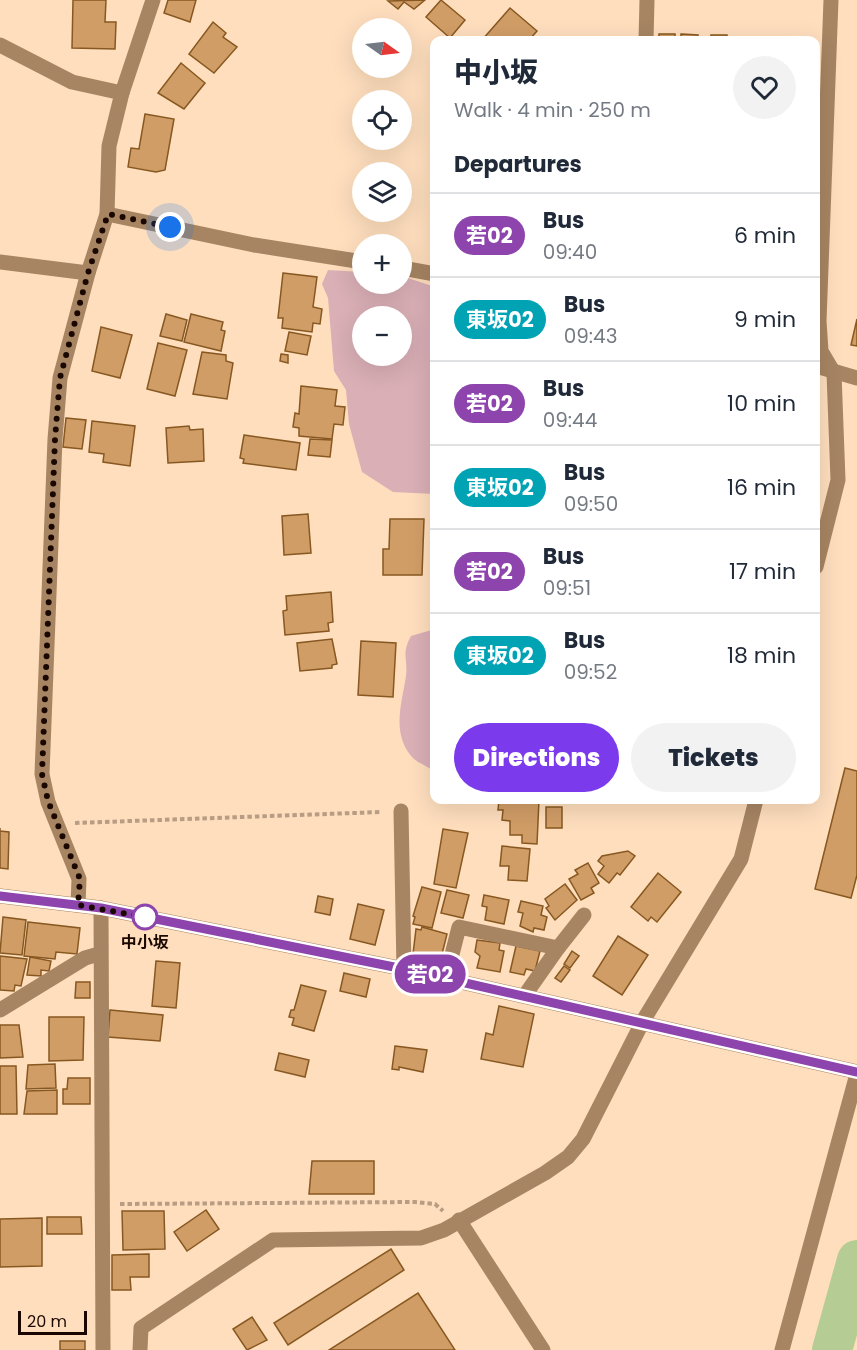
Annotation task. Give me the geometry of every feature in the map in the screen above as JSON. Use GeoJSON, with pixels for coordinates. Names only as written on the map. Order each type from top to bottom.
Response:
{"type":"FeatureCollection","features":[{"type":"Feature","properties":{"kind":"street"},"geometry":{"type":"LineString","coordinates":[[78,905],[80,879],[57,823],[42,774],[55,439],[60,378],[88,273],[108,214],[109,146],[122,93],[153,0]]}},
{"type":"Feature","properties":{"kind":"street"},"geometry":{"type":"LineString","coordinates":[[646,36],[647,0]]}},
{"type":"Feature","properties":{"kind":"street"},"geometry":{"type":"LineString","coordinates":[[820,264],[831,0]]}},
{"type":"Feature","properties":{"kind":"street"},"geometry":{"type":"LineString","coordinates":[[0,45],[72,82],[122,93]]}},
{"type":"Feature","properties":{"kind":"street"},"geometry":{"type":"LineString","coordinates":[[108,214],[254,245],[352,260]]}},
{"type":"Feature","properties":{"kind":"street"},"geometry":{"type":"LineString","coordinates":[[0,262],[88,273]]}},
{"type":"Feature","properties":{"kind":"street"},"geometry":{"type":"LineString","coordinates":[[412,270],[430,273]]}},
{"type":"Feature","properties":{"kind":"street"},"geometry":{"type":"LineString","coordinates":[[820,336],[821,351],[834,373],[838,480],[820,551]]}},
{"type":"Feature","properties":{"kind":"street"},"geometry":{"type":"LineString","coordinates":[[820,368],[857,378]]}},
{"type":"Feature","properties":{"kind":"street"},"geometry":{"type":"LineString","coordinates":[[140,1350],[141,1328],[273,1240],[421,1238],[444,1230],[546,1173],[568,1157],[583,1139],[643,1021],[741,860],[755,804]]}},
{"type":"Feature","properties":{"kind":"street"},"geometry":{"type":"LineString","coordinates":[[401,811],[404,969]]}},
{"type":"Feature","properties":{"kind":"street"},"geometry":{"type":"LineString","coordinates":[[0,897],[101,908],[404,969],[643,1021],[857,1073],[782,1350]]}},
{"type":"Feature","properties":{"kind":"street"},"geometry":{"type":"LineString","coordinates":[[101,908],[99,954],[103,1350]]}},
{"type":"Feature","properties":{"kind":"street"},"geometry":{"type":"LineString","coordinates":[[525,995],[584,915]]}},
{"type":"Feature","properties":{"kind":"street"},"geometry":{"type":"LineString","coordinates":[[446,978],[459,927],[558,948]]}},
{"type":"Feature","properties":{"kind":"street"},"geometry":{"type":"LineString","coordinates":[[0,1010],[85,958],[99,954]]}},
{"type":"Feature","properties":{"kind":"street"},"geometry":{"type":"LineString","coordinates":[[459,1220],[543,1350]]}},
{"type":"Feature","properties":{"kind":"path"},"geometry":{"type":"LineString","coordinates":[[57,823],[401,811]]}},
{"type":"Feature","properties":{"kind":"path"},"geometry":{"type":"LineString","coordinates":[[102,1204],[415,1202],[435,1204],[459,1220]]}},
{"type":"Feature","properties":{"kind":"shaded area"},"geometry":{"type":"Polygon","coordinates":[[[328,270],[352,271],[352,294],[412,294],[412,279],[430,285],[430,494],[393,492],[362,472],[349,424],[346,390],[334,371],[328,298],[322,284],[328,270]]]}},
{"type":"Feature","properties":{"kind":"shaded area"},"geometry":{"type":"Polygon","coordinates":[[[430,630],[430,769],[414,759],[406,748],[400,728],[406,676],[406,652],[411,636],[430,630]]]}},
{"type":"Feature","properties":{"kind":"building"},"geometry":{"type":"Polygon","coordinates":[[[73,0],[106,0],[105,22],[116,22],[115,49],[72,48],[73,0]]]}},
{"type":"Feature","properties":{"kind":"building"},"geometry":{"type":"Polygon","coordinates":[[[168,0],[196,0],[190,22],[164,13],[168,0]]]}},
{"type":"Feature","properties":{"kind":"building"},"geometry":{"type":"Polygon","coordinates":[[[425,0],[414,9],[404,2],[398,9],[388,1],[425,0]]]}},
{"type":"Feature","properties":{"kind":"building"},"geometry":{"type":"Polygon","coordinates":[[[441,0],[465,20],[452,36],[448,36],[426,17],[441,0]]]}},
{"type":"Feature","properties":{"kind":"building"},"geometry":{"type":"Polygon","coordinates":[[[510,8],[537,31],[533,36],[486,36],[510,8]]]}},
{"type":"Feature","properties":{"kind":"building"},"geometry":{"type":"Polygon","coordinates":[[[213,22],[226,33],[223,37],[237,47],[214,73],[189,54],[213,22]]]}},
{"type":"Feature","properties":{"kind":"building"},"geometry":{"type":"Polygon","coordinates":[[[659,34],[675,34],[675,36],[659,36],[659,34]]]}},
{"type":"Feature","properties":{"kind":"building"},"geometry":{"type":"Polygon","coordinates":[[[681,34],[698,35],[698,36],[681,36],[681,34]]]}},
{"type":"Feature","properties":{"kind":"building"},"geometry":{"type":"Polygon","coordinates":[[[181,63],[205,83],[184,109],[158,93],[181,63]]]}},
{"type":"Feature","properties":{"kind":"building"},"geometry":{"type":"Polygon","coordinates":[[[145,114],[174,119],[165,170],[156,172],[128,167],[131,148],[139,149],[145,114]]]}},
{"type":"Feature","properties":{"kind":"building"},"geometry":{"type":"Polygon","coordinates":[[[283,273],[317,277],[313,307],[322,309],[320,324],[313,323],[312,332],[282,328],[283,318],[278,318],[283,273]]]}},
{"type":"Feature","properties":{"kind":"building"},"geometry":{"type":"Polygon","coordinates":[[[166,314],[187,320],[182,341],[160,336],[166,314]]]}},
{"type":"Feature","properties":{"kind":"building"},"geometry":{"type":"Polygon","coordinates":[[[191,314],[223,322],[221,330],[225,331],[221,351],[184,342],[191,314]]]}},
{"type":"Feature","properties":{"kind":"building"},"geometry":{"type":"Polygon","coordinates":[[[857,319],[857,346],[851,345],[857,319]]]}},
{"type":"Feature","properties":{"kind":"building"},"geometry":{"type":"Polygon","coordinates":[[[101,327],[132,335],[120,378],[92,371],[101,327]]]}},
{"type":"Feature","properties":{"kind":"building"},"geometry":{"type":"Polygon","coordinates":[[[289,332],[311,336],[307,355],[285,351],[289,332]]]}},
{"type":"Feature","properties":{"kind":"building"},"geometry":{"type":"Polygon","coordinates":[[[158,343],[187,350],[175,396],[147,389],[158,343]]]}},
{"type":"Feature","properties":{"kind":"building"},"geometry":{"type":"Polygon","coordinates":[[[202,352],[226,355],[226,361],[233,363],[227,399],[193,394],[202,352]]]}},
{"type":"Feature","properties":{"kind":"building"},"geometry":{"type":"Polygon","coordinates":[[[281,354],[288,355],[288,363],[280,361],[281,354]]]}},
{"type":"Feature","properties":{"kind":"building"},"geometry":{"type":"Polygon","coordinates":[[[301,386],[337,390],[335,406],[345,407],[343,425],[334,424],[332,439],[299,436],[299,428],[293,427],[295,413],[299,414],[301,386]]]}},
{"type":"Feature","properties":{"kind":"building"},"geometry":{"type":"Polygon","coordinates":[[[66,418],[86,420],[82,449],[63,447],[66,418]]]}},
{"type":"Feature","properties":{"kind":"building"},"geometry":{"type":"Polygon","coordinates":[[[92,421],[135,426],[130,466],[103,462],[104,454],[89,452],[92,421]]]}},
{"type":"Feature","properties":{"kind":"building"},"geometry":{"type":"Polygon","coordinates":[[[189,426],[190,430],[203,429],[204,461],[168,463],[166,428],[189,426]]]}},
{"type":"Feature","properties":{"kind":"building"},"geometry":{"type":"Polygon","coordinates":[[[244,435],[300,443],[296,470],[243,463],[244,459],[240,458],[244,435]]]}},
{"type":"Feature","properties":{"kind":"building"},"geometry":{"type":"Polygon","coordinates":[[[310,439],[332,440],[330,457],[308,455],[310,439]]]}},
{"type":"Feature","properties":{"kind":"building"},"geometry":{"type":"Polygon","coordinates":[[[308,514],[311,553],[284,555],[282,516],[308,514]]]}},
{"type":"Feature","properties":{"kind":"building"},"geometry":{"type":"Polygon","coordinates":[[[390,519],[424,519],[422,575],[383,575],[383,549],[389,549],[390,519]]]}},
{"type":"Feature","properties":{"kind":"building"},"geometry":{"type":"Polygon","coordinates":[[[331,592],[333,622],[328,623],[329,631],[285,635],[283,611],[287,610],[286,596],[331,592]]]}},
{"type":"Feature","properties":{"kind":"building"},"geometry":{"type":"Polygon","coordinates":[[[332,639],[337,664],[332,665],[332,668],[300,671],[297,643],[332,639]]]}},
{"type":"Feature","properties":{"kind":"building"},"geometry":{"type":"Polygon","coordinates":[[[361,641],[396,643],[393,697],[358,695],[361,641]]]}},
{"type":"Feature","properties":{"kind":"building"},"geometry":{"type":"Polygon","coordinates":[[[845,768],[857,771],[857,875],[851,898],[815,889],[845,768]]]}},
{"type":"Feature","properties":{"kind":"building"},"geometry":{"type":"Polygon","coordinates":[[[499,804],[539,804],[537,844],[522,843],[522,835],[510,835],[510,821],[502,820],[503,810],[498,810],[499,804]]]}},
{"type":"Feature","properties":{"kind":"building"},"geometry":{"type":"Polygon","coordinates":[[[546,807],[562,807],[562,828],[546,828],[546,807]]]}},
{"type":"Feature","properties":{"kind":"building"},"geometry":{"type":"Polygon","coordinates":[[[443,829],[468,833],[456,888],[434,884],[443,829]]]}},
{"type":"Feature","properties":{"kind":"building"},"geometry":{"type":"Polygon","coordinates":[[[0,831],[9,832],[8,869],[0,868],[0,831]]]}},
{"type":"Feature","properties":{"kind":"building"},"geometry":{"type":"Polygon","coordinates":[[[502,846],[530,849],[527,881],[508,880],[509,866],[500,866],[502,846]]]}},
{"type":"Feature","properties":{"kind":"building"},"geometry":{"type":"Polygon","coordinates":[[[628,851],[635,856],[620,875],[617,873],[609,883],[598,874],[604,866],[598,861],[602,856],[628,851]]]}},
{"type":"Feature","properties":{"kind":"building"},"geometry":{"type":"Polygon","coordinates":[[[588,863],[599,883],[591,888],[594,893],[581,900],[569,879],[578,874],[575,870],[588,863]]]}},
{"type":"Feature","properties":{"kind":"building"},"geometry":{"type":"Polygon","coordinates":[[[658,873],[681,892],[657,922],[651,917],[648,921],[631,907],[658,873]]]}},
{"type":"Feature","properties":{"kind":"building"},"geometry":{"type":"Polygon","coordinates":[[[565,884],[577,900],[555,920],[546,908],[549,906],[545,899],[565,884]]]}},
{"type":"Feature","properties":{"kind":"building"},"geometry":{"type":"Polygon","coordinates":[[[422,887],[441,892],[432,928],[413,924],[415,917],[413,916],[422,887]]]}},
{"type":"Feature","properties":{"kind":"building"},"geometry":{"type":"Polygon","coordinates":[[[447,890],[469,895],[463,918],[441,913],[447,890]]]}},
{"type":"Feature","properties":{"kind":"building"},"geometry":{"type":"Polygon","coordinates":[[[484,895],[509,900],[504,924],[485,920],[487,907],[482,906],[484,895]]]}},
{"type":"Feature","properties":{"kind":"building"},"geometry":{"type":"Polygon","coordinates":[[[318,896],[333,899],[330,915],[315,912],[318,896]]]}},
{"type":"Feature","properties":{"kind":"building"},"geometry":{"type":"Polygon","coordinates":[[[521,901],[543,906],[541,915],[547,917],[544,930],[534,928],[533,932],[520,926],[523,913],[518,912],[521,901]]]}},
{"type":"Feature","properties":{"kind":"building"},"geometry":{"type":"Polygon","coordinates":[[[358,904],[384,910],[375,945],[350,939],[358,904]]]}},
{"type":"Feature","properties":{"kind":"building"},"geometry":{"type":"Polygon","coordinates":[[[3,917],[26,920],[22,955],[0,953],[3,917]]]}},
{"type":"Feature","properties":{"kind":"building"},"geometry":{"type":"Polygon","coordinates":[[[28,922],[80,928],[77,954],[56,952],[55,959],[24,956],[28,922]]]}},
{"type":"Feature","properties":{"kind":"building"},"geometry":{"type":"Polygon","coordinates":[[[422,927],[447,934],[440,962],[413,954],[416,929],[421,930],[422,927]]]}},
{"type":"Feature","properties":{"kind":"building"},"geometry":{"type":"Polygon","coordinates":[[[618,936],[648,955],[622,995],[593,976],[618,936]]]}},
{"type":"Feature","properties":{"kind":"building"},"geometry":{"type":"Polygon","coordinates":[[[477,940],[500,943],[499,950],[504,951],[500,972],[477,968],[480,956],[475,952],[477,940]]]}},
{"type":"Feature","properties":{"kind":"building"},"geometry":{"type":"Polygon","coordinates":[[[516,946],[540,951],[535,971],[526,969],[524,975],[510,972],[516,946]]]}},
{"type":"Feature","properties":{"kind":"building"},"geometry":{"type":"Polygon","coordinates":[[[572,951],[579,956],[570,968],[564,964],[572,951]]]}},
{"type":"Feature","properties":{"kind":"building"},"geometry":{"type":"Polygon","coordinates":[[[0,956],[27,959],[21,986],[15,985],[14,991],[0,990],[0,956]]]}},
{"type":"Feature","properties":{"kind":"building"},"geometry":{"type":"Polygon","coordinates":[[[30,957],[51,961],[49,971],[41,970],[41,976],[27,975],[30,957]]]}},
{"type":"Feature","properties":{"kind":"building"},"geometry":{"type":"Polygon","coordinates":[[[156,961],[180,963],[176,1008],[152,1006],[156,961]]]}},
{"type":"Feature","properties":{"kind":"building"},"geometry":{"type":"Polygon","coordinates":[[[564,966],[570,970],[561,982],[555,978],[564,966]]]}},
{"type":"Feature","properties":{"kind":"building"},"geometry":{"type":"Polygon","coordinates":[[[344,973],[370,979],[366,997],[340,991],[344,973]]]}},
{"type":"Feature","properties":{"kind":"building"},"geometry":{"type":"Polygon","coordinates":[[[76,982],[90,982],[90,998],[75,998],[76,982]]]}},
{"type":"Feature","properties":{"kind":"building"},"geometry":{"type":"Polygon","coordinates":[[[301,985],[326,991],[314,1031],[292,1025],[294,1018],[289,1017],[291,1010],[294,1010],[301,985]]]}},
{"type":"Feature","properties":{"kind":"building"},"geometry":{"type":"Polygon","coordinates":[[[499,1006],[534,1014],[523,1067],[481,1059],[486,1033],[493,1035],[499,1006]]]}},
{"type":"Feature","properties":{"kind":"building"},"geometry":{"type":"Polygon","coordinates":[[[110,1010],[163,1015],[160,1041],[108,1037],[110,1010]]]}},
{"type":"Feature","properties":{"kind":"building"},"geometry":{"type":"Polygon","coordinates":[[[49,1017],[84,1017],[83,1060],[49,1061],[49,1017]]]}},
{"type":"Feature","properties":{"kind":"building"},"geometry":{"type":"Polygon","coordinates":[[[0,1025],[19,1025],[23,1057],[0,1058],[0,1025]]]}},
{"type":"Feature","properties":{"kind":"building"},"geometry":{"type":"Polygon","coordinates":[[[395,1046],[427,1050],[423,1072],[399,1067],[399,1070],[392,1069],[395,1046]]]}},
{"type":"Feature","properties":{"kind":"building"},"geometry":{"type":"Polygon","coordinates":[[[279,1053],[309,1060],[305,1077],[275,1070],[279,1053]]]}},
{"type":"Feature","properties":{"kind":"building"},"geometry":{"type":"Polygon","coordinates":[[[55,1064],[56,1088],[26,1089],[28,1065],[55,1064]]]}},
{"type":"Feature","properties":{"kind":"building"},"geometry":{"type":"Polygon","coordinates":[[[0,1066],[16,1066],[17,1114],[0,1114],[0,1066]]]}},
{"type":"Feature","properties":{"kind":"building"},"geometry":{"type":"Polygon","coordinates":[[[68,1078],[90,1078],[90,1104],[63,1104],[63,1089],[67,1089],[68,1078]]]}},
{"type":"Feature","properties":{"kind":"building"},"geometry":{"type":"Polygon","coordinates":[[[57,1090],[57,1114],[24,1114],[27,1091],[57,1090]]]}},
{"type":"Feature","properties":{"kind":"building"},"geometry":{"type":"Polygon","coordinates":[[[312,1161],[374,1161],[374,1194],[309,1194],[312,1161]]]}},
{"type":"Feature","properties":{"kind":"building"},"geometry":{"type":"Polygon","coordinates":[[[206,1210],[219,1229],[187,1251],[174,1232],[206,1210]]]}},
{"type":"Feature","properties":{"kind":"building"},"geometry":{"type":"Polygon","coordinates":[[[122,1211],[164,1211],[165,1249],[123,1250],[122,1211]]]}},
{"type":"Feature","properties":{"kind":"building"},"geometry":{"type":"Polygon","coordinates":[[[47,1217],[81,1217],[82,1234],[47,1234],[47,1217]]]}},
{"type":"Feature","properties":{"kind":"building"},"geometry":{"type":"Polygon","coordinates":[[[42,1218],[42,1266],[0,1267],[0,1219],[42,1218]]]}},
{"type":"Feature","properties":{"kind":"building"},"geometry":{"type":"Polygon","coordinates":[[[391,1249],[404,1270],[288,1345],[274,1323],[391,1249]]]}},
{"type":"Feature","properties":{"kind":"building"},"geometry":{"type":"Polygon","coordinates":[[[149,1254],[149,1277],[130,1277],[131,1290],[112,1290],[112,1255],[149,1254]]]}},
{"type":"Feature","properties":{"kind":"building"},"geometry":{"type":"Polygon","coordinates":[[[418,1293],[455,1350],[329,1350],[418,1293]]]}},
{"type":"Feature","properties":{"kind":"building"},"geometry":{"type":"Polygon","coordinates":[[[252,1317],[267,1340],[247,1350],[233,1329],[252,1317]]]}},
{"type":"Feature","properties":{"kind":"building"},"geometry":{"type":"Polygon","coordinates":[[[60,1341],[85,1341],[85,1350],[60,1350],[60,1341]]]}},
{"type":"Feature","properties":{"kind":"waterway"},"geometry":{"type":"LineString","coordinates":[[832,1350],[857,1260]]}},
{"type":"Feature","properties":{"kind":"bus line","name":"若02"},"geometry":{"type":"LineString","coordinates":[[0,896],[101,908],[404,969],[643,1021],[857,1072]]}},
{"type":"Feature","properties":{"kind":"place","name":"中小坂"},"geometry":{"type":"Point","coordinates":[145,917]}},
{"type":"Feature","properties":{"kind":"route"},"geometry":{"type":"LineString","coordinates":[[145,917],[78,905],[80,879],[48,801],[42,774],[55,439],[60,378],[88,273],[108,214],[170,227]]}}]}
